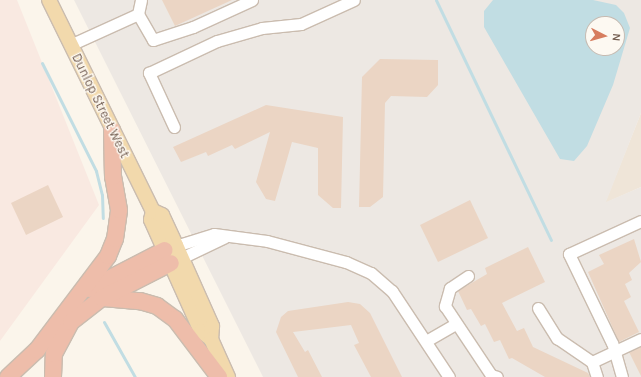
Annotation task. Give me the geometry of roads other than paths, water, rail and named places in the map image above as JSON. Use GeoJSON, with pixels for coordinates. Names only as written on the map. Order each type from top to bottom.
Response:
{"type":"FeatureCollection","features":[{"type":"Feature","properties":{"kind":"highway"},"geometry":{"type":"LineString","coordinates":[[8,377],[37,350],[82,294],[108,256],[115,239],[119,210],[113,177],[112,130]]}},
{"type":"Feature","properties":{"kind":"highway"},"geometry":{"type":"LineString","coordinates":[[82,294],[106,277],[173,254]]}},
{"type":"Feature","properties":{"kind":"highway"},"geometry":{"type":"LineString","coordinates":[[53,377],[54,354],[61,336],[71,322],[102,298],[173,254]]}},
{"type":"Feature","properties":{"kind":"highway"},"geometry":{"type":"LineString","coordinates":[[102,298],[140,301],[158,306],[175,319],[219,377]]}},
{"type":"Feature","properties":{"kind":"main road","name":"Dunlop Street West"},"geometry":{"type":"LineString","coordinates":[[48,0],[152,211],[151,220],[173,254],[201,331],[211,339],[228,377]]}},
{"type":"Feature","properties":{"kind":"street"},"geometry":{"type":"LineString","coordinates":[[141,0],[138,14],[152,40],[194,27],[252,0]]}},
{"type":"Feature","properties":{"kind":"street"},"geometry":{"type":"LineString","coordinates":[[174,127],[149,73],[217,42],[262,28],[300,24],[354,0]]}},
{"type":"Feature","properties":{"kind":"street"},"geometry":{"type":"LineString","coordinates":[[70,45],[138,14]]}},
{"type":"Feature","properties":{"kind":"street"},"geometry":{"type":"LineString","coordinates":[[622,377],[614,353],[569,254],[641,222]]}},
{"type":"Feature","properties":{"kind":"street"},"geometry":{"type":"LineString","coordinates":[[173,254],[225,238],[267,240],[346,262],[370,273],[392,291],[426,341],[448,377]]}},
{"type":"Feature","properties":{"kind":"street"},"geometry":{"type":"LineString","coordinates":[[468,276],[450,288],[445,306],[491,375],[497,377]]}},
{"type":"Feature","properties":{"kind":"street"},"geometry":{"type":"LineString","coordinates":[[538,308],[557,338],[592,362],[597,377]]}},
{"type":"Feature","properties":{"kind":"street"},"geometry":{"type":"LineString","coordinates":[[426,341],[456,324]]}},
{"type":"Feature","properties":{"kind":"street"},"geometry":{"type":"LineString","coordinates":[[592,362],[614,353],[641,339]]}},
{"type":"Feature","properties":{"kind":"water"},"geometry":{"type":"Polygon","coordinates":[[[493,0],[593,0],[616,5],[624,13],[630,28],[625,45],[625,16],[585,16],[585,56],[622,56],[613,85],[587,146],[574,161],[560,159],[484,27],[484,11],[493,0]]]}},
{"type":"Feature","properties":{"kind":"waterway"},"geometry":{"type":"LineString","coordinates":[[436,0],[551,240]]}},
{"type":"Feature","properties":{"kind":"waterway"},"geometry":{"type":"LineString","coordinates":[[42,63],[96,171],[102,195],[103,218]]}},
{"type":"Feature","properties":{"kind":"waterway"},"geometry":{"type":"LineString","coordinates":[[104,322],[135,377]]}}]}
